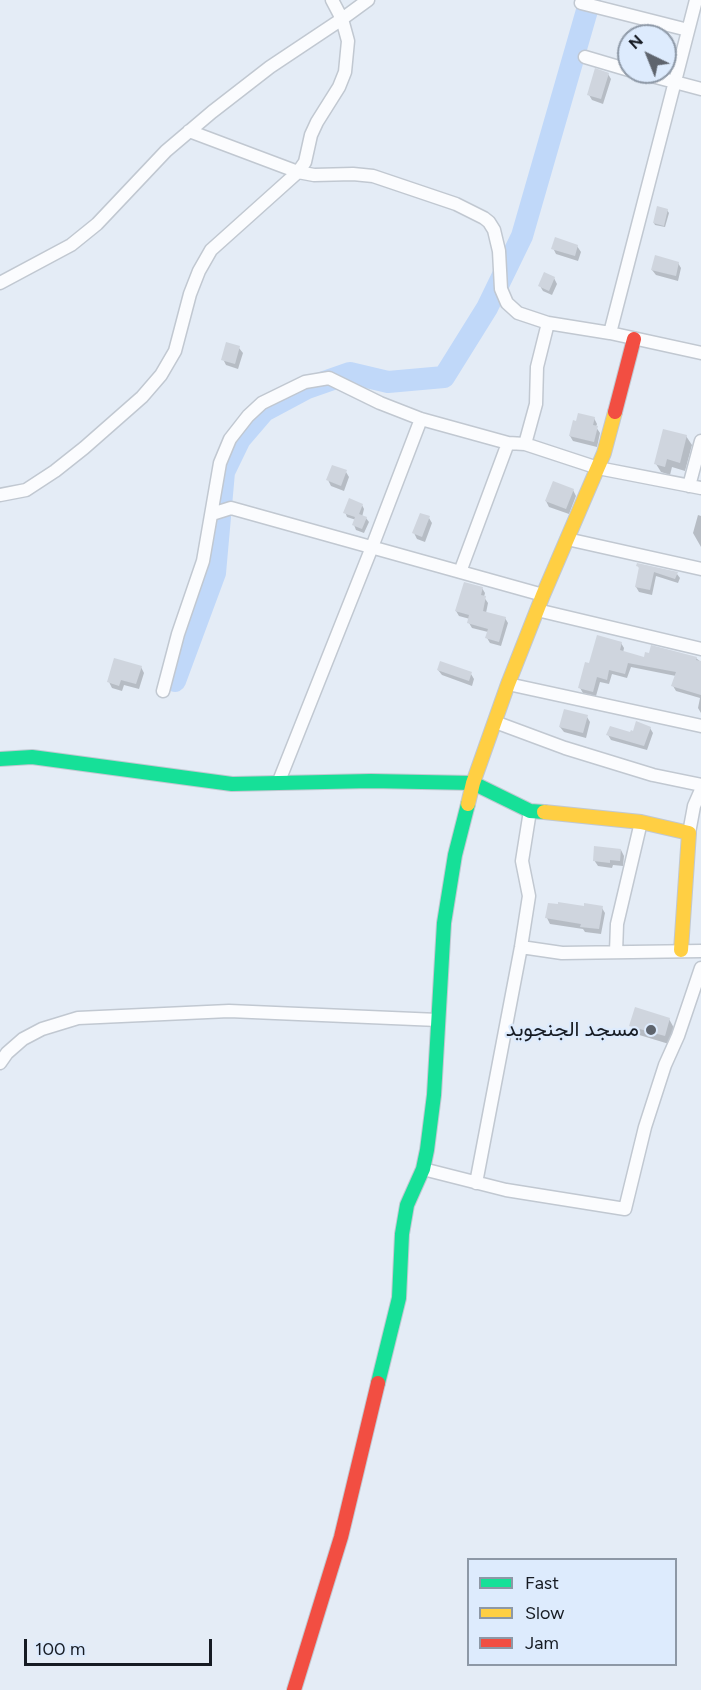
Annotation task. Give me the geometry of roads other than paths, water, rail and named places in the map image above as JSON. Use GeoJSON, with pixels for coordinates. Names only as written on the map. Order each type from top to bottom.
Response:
{"type":"FeatureCollection","features":[{"type":"Feature","properties":{"kind":"street"},"geometry":{"type":"LineString","coordinates":[[0,495],[26,490],[55,471],[142,397],[161,375],[175,351],[189,294],[211,250],[298,172],[305,162],[311,135],[339,87],[345,72],[348,40],[342,19],[332,0]]}},
{"type":"Feature","properties":{"kind":"street"},"geometry":{"type":"LineString","coordinates":[[0,283],[71,245],[98,224],[166,151],[189,131],[270,67],[368,0]]}},
{"type":"Feature","properties":{"kind":"street"},"geometry":{"type":"LineString","coordinates":[[677,75],[696,0]]}},
{"type":"Feature","properties":{"kind":"street"},"geometry":{"type":"LineString","coordinates":[[581,3],[688,30]]}},
{"type":"Feature","properties":{"kind":"street"},"geometry":{"type":"LineString","coordinates":[[585,57],[617,66]]}},
{"type":"Feature","properties":{"kind":"street"},"geometry":{"type":"LineString","coordinates":[[677,83],[701,89]]}},
{"type":"Feature","properties":{"kind":"street"},"geometry":{"type":"LineString","coordinates":[[609,333],[675,84]]}},
{"type":"Feature","properties":{"kind":"street"},"geometry":{"type":"LineString","coordinates":[[189,131],[298,172],[314,175],[373,176],[456,204],[484,218],[494,230],[499,251],[501,289],[507,303],[518,313],[548,323],[609,333],[701,353]]}},
{"type":"Feature","properties":{"kind":"street"},"geometry":{"type":"LineString","coordinates":[[525,444],[536,404],[537,367],[548,323]]}},
{"type":"Feature","properties":{"kind":"street"},"geometry":{"type":"LineString","coordinates":[[294,1690],[341,1538],[399,1298],[402,1234],[407,1205],[428,1150],[434,1095],[444,923],[454,855],[473,783],[508,684],[609,438],[634,339]]}},
{"type":"Feature","properties":{"kind":"street"},"geometry":{"type":"LineString","coordinates":[[164,691],[178,634],[202,561],[220,463],[230,439],[248,416],[262,403],[281,392],[305,382],[329,378],[380,403],[421,419],[508,443],[525,444],[597,468],[695,487],[701,441]]}},
{"type":"Feature","properties":{"kind":"street"},"geometry":{"type":"LineString","coordinates":[[279,781],[421,419]]}},
{"type":"Feature","properties":{"kind":"street"},"geometry":{"type":"LineString","coordinates":[[460,572],[508,443]]}},
{"type":"Feature","properties":{"kind":"street"},"geometry":{"type":"LineString","coordinates":[[212,514],[231,508],[543,595]]}},
{"type":"Feature","properties":{"kind":"street"},"geometry":{"type":"LineString","coordinates":[[567,539],[701,568]]}},
{"type":"Feature","properties":{"kind":"street"},"geometry":{"type":"LineString","coordinates":[[537,610],[701,649]]}},
{"type":"Feature","properties":{"kind":"street"},"geometry":{"type":"LineString","coordinates":[[508,684],[701,726]]}},
{"type":"Feature","properties":{"kind":"street"},"geometry":{"type":"LineString","coordinates":[[495,722],[565,748],[701,786]]}},
{"type":"Feature","properties":{"kind":"street"},"geometry":{"type":"LineString","coordinates":[[0,759],[32,756],[232,784],[279,781],[473,783],[530,811],[641,822],[689,833]]}},
{"type":"Feature","properties":{"kind":"street"},"geometry":{"type":"LineString","coordinates":[[681,950],[689,833],[694,806],[701,790]]}},
{"type":"Feature","properties":{"kind":"street"},"geometry":{"type":"LineString","coordinates":[[476,1184],[529,896],[522,861],[530,811]]}},
{"type":"Feature","properties":{"kind":"street"},"geometry":{"type":"LineString","coordinates":[[616,952],[617,924],[641,822]]}},
{"type":"Feature","properties":{"kind":"street"},"geometry":{"type":"LineString","coordinates":[[521,947],[553,952],[701,951]]}},
{"type":"Feature","properties":{"kind":"street"},"geometry":{"type":"LineString","coordinates":[[423,1168],[476,1184],[624,1209],[645,1127],[701,968]]}},
{"type":"Feature","properties":{"kind":"street"},"geometry":{"type":"LineString","coordinates":[[0,1063],[7,1053],[23,1040],[42,1029],[78,1018],[229,1011],[438,1020]]}},
{"type":"Feature","properties":{"kind":"waterway"},"geometry":{"type":"LineString","coordinates":[[175,681],[215,573],[224,472],[240,439],[264,411],[307,388],[350,373],[388,382],[444,377],[487,308],[522,236],[590,0]]}},
{"type":"Feature","properties":{"kind":"place","name":"مسجد الجنجويد"},"geometry":{"type":"Point","coordinates":[651,1030]}}]}
